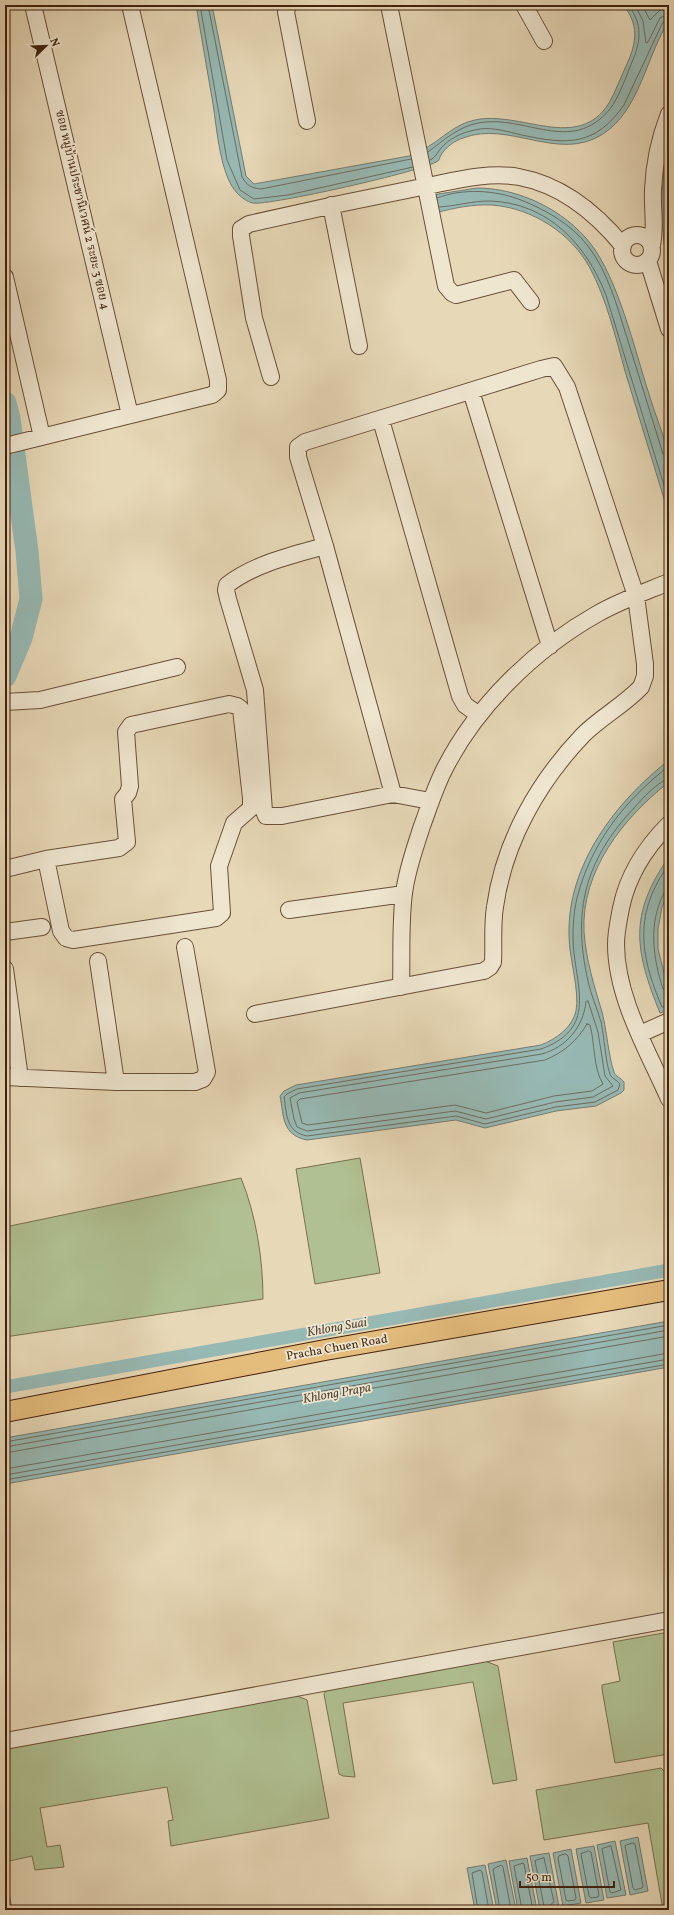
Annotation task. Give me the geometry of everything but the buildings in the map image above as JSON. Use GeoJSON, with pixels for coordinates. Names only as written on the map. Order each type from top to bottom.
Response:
{"type":"FeatureCollection","features":[{"type":"Feature","properties":{"kind":"main road","name":"Pracha Chuen Road"},"geometry":{"type":"LineString","coordinates":[[5,1412],[325,1350],[669,1290]]}},
{"type":"Feature","properties":{"kind":"street","name":"ซอย หมู่บ้านประชานิเวศน์ 2 ระยะ 3 ซอย 4"},"geometry":{"type":"LineString","coordinates":[[33,5],[130,415]]}},
{"type":"Feature","properties":{"kind":"street"},"geometry":{"type":"LineString","coordinates":[[5,446],[212,395],[218,390],[219,385],[130,5]]}},
{"type":"Feature","properties":{"kind":"street"},"geometry":{"type":"LineString","coordinates":[[288,5],[286,12],[307,121]]}},
{"type":"Feature","properties":{"kind":"street"},"geometry":{"type":"LineString","coordinates":[[389,5],[446,286],[449,291],[456,295],[514,280],[531,302]]}},
{"type":"Feature","properties":{"kind":"street"},"geometry":{"type":"LineString","coordinates":[[524,5],[544,41]]}},
{"type":"Feature","properties":{"kind":"street"},"geometry":{"type":"LineString","coordinates":[[652,244],[647,238],[641,235],[633,235],[626,239],[623,246],[623,256],[631,264],[642,264],[648,261],[652,252],[655,231],[653,189],[656,162],[669,114]]}},
{"type":"Feature","properties":{"kind":"street"},"geometry":{"type":"LineString","coordinates":[[271,377],[254,318],[240,236],[241,229],[249,224],[331,205],[469,178],[498,175],[533,180],[567,196],[597,217],[623,246]]}},
{"type":"Feature","properties":{"kind":"street"},"geometry":{"type":"LineString","coordinates":[[331,205],[359,346]]}},
{"type":"Feature","properties":{"kind":"street"},"geometry":{"type":"LineString","coordinates":[[648,261],[669,329]]}},
{"type":"Feature","properties":{"kind":"street"},"geometry":{"type":"LineString","coordinates":[[5,277],[42,437]]}},
{"type":"Feature","properties":{"kind":"street"},"geometry":{"type":"LineString","coordinates":[[255,1014],[484,971],[490,967],[493,962],[495,908],[500,878],[511,844],[526,813],[542,785],[584,734],[641,687],[645,676],[646,664],[636,596],[566,387],[554,366],[306,442],[298,447],[298,457],[325,546],[393,794]]}},
{"type":"Feature","properties":{"kind":"street"},"geometry":{"type":"LineString","coordinates":[[472,391],[550,646]]}},
{"type":"Feature","properties":{"kind":"street"},"geometry":{"type":"LineString","coordinates":[[381,420],[460,696],[464,705],[479,715]]}},
{"type":"Feature","properties":{"kind":"street"},"geometry":{"type":"LineString","coordinates":[[325,546],[275,561],[234,580],[227,585],[226,590],[228,599],[255,690],[264,811],[266,816],[282,816],[393,794],[430,801]]}},
{"type":"Feature","properties":{"kind":"street"},"geometry":{"type":"LineString","coordinates":[[402,987],[404,894],[410,862],[430,801],[444,769],[479,715],[527,663],[550,646],[598,614],[669,582]]}},
{"type":"Feature","properties":{"kind":"street"},"geometry":{"type":"LineString","coordinates":[[6,702],[40,700],[178,667]]}},
{"type":"Feature","properties":{"kind":"street"},"geometry":{"type":"LineString","coordinates":[[5,869],[46,859],[119,848],[127,842],[123,799],[128,793],[130,786],[126,732],[131,725],[229,704],[237,706],[241,709],[250,783],[251,808],[234,824],[219,866],[222,913],[220,916],[216,918],[73,940],[66,938],[61,931],[46,859]]}},
{"type":"Feature","properties":{"kind":"street"},"geometry":{"type":"LineString","coordinates":[[669,824],[644,852],[626,885],[616,943],[620,975],[626,998],[640,1034],[669,1099]]}},
{"type":"Feature","properties":{"kind":"street"},"geometry":{"type":"LineString","coordinates":[[289,910],[404,894]]}},
{"type":"Feature","properties":{"kind":"street"},"geometry":{"type":"LineString","coordinates":[[5,932],[42,927]]}},
{"type":"Feature","properties":{"kind":"street"},"geometry":{"type":"LineString","coordinates":[[5,969],[12,1077],[116,1082],[195,1082],[203,1079],[206,1072],[186,947]]}},
{"type":"Feature","properties":{"kind":"street"},"geometry":{"type":"LineString","coordinates":[[98,961],[116,1082]]}},
{"type":"Feature","properties":{"kind":"street"},"geometry":{"type":"LineString","coordinates":[[640,1034],[669,1021]]}},
{"type":"Feature","properties":{"kind":"street"},"geometry":{"type":"LineString","coordinates":[[5,1741],[669,1620]]}},
{"type":"Feature","properties":{"kind":"green space"},"geometry":{"type":"Polygon","coordinates":[[[360,1158],[380,1273],[315,1284],[296,1169],[360,1158]]]}},
{"type":"Feature","properties":{"kind":"green space"},"geometry":{"type":"Polygon","coordinates":[[[241,1178],[251,1207],[258,1237],[262,1268],[263,1299],[5,1337],[5,1227],[241,1178]]]}},
{"type":"Feature","properties":{"kind":"green space"},"geometry":{"type":"Polygon","coordinates":[[[669,1632],[669,1754],[615,1763],[602,1689],[602,1685],[620,1681],[613,1642],[669,1632]]]}},
{"type":"Feature","properties":{"kind":"green space"},"geometry":{"type":"Polygon","coordinates":[[[485,1661],[498,1666],[517,1780],[493,1784],[473,1682],[343,1703],[355,1777],[343,1776],[339,1774],[324,1694],[328,1688],[485,1661]]]}},
{"type":"Feature","properties":{"kind":"green space"},"geometry":{"type":"Polygon","coordinates":[[[295,1695],[307,1700],[329,1818],[171,1846],[168,1821],[173,1820],[167,1787],[40,1808],[47,1847],[60,1845],[64,1867],[35,1870],[32,1856],[5,1862],[5,1747],[295,1695]]]}},
{"type":"Feature","properties":{"kind":"green space"},"geometry":{"type":"Polygon","coordinates":[[[661,1768],[669,1776],[669,1910],[663,1910],[648,1823],[544,1840],[536,1790],[661,1768]]]}},
{"type":"Feature","properties":{"kind":"green space"},"geometry":{"type":"Polygon","coordinates":[[[5,1869],[12,1910],[5,1910],[5,1869]]]}},
{"type":"Feature","properties":{"kind":"water"},"geometry":{"type":"Polygon","coordinates":[[[196,5],[212,5],[246,176],[254,184],[409,156],[426,148],[455,128],[475,120],[492,118],[565,128],[581,125],[596,118],[609,103],[633,48],[635,33],[634,26],[632,19],[623,5],[669,5],[669,21],[626,111],[616,124],[603,134],[586,142],[569,144],[551,143],[516,136],[480,134],[463,138],[453,143],[443,152],[438,161],[427,166],[314,194],[253,203],[242,198],[237,193],[231,185],[223,164],[196,5]]]}},
{"type":"Feature","properties":{"kind":"water"},"geometry":{"type":"Polygon","coordinates":[[[669,143],[669,274],[662,224],[662,192],[669,143]]]}},
{"type":"Feature","properties":{"kind":"water"},"geometry":{"type":"Polygon","coordinates":[[[477,188],[509,192],[540,203],[567,220],[579,231],[590,243],[600,258],[609,275],[625,316],[667,450],[670,472],[669,515],[610,318],[601,292],[590,268],[582,255],[561,233],[549,224],[522,211],[507,207],[478,205],[435,213],[432,195],[477,188]]]}},
{"type":"Feature","properties":{"kind":"water"},"geometry":{"type":"Polygon","coordinates":[[[669,760],[669,782],[636,812],[621,829],[608,848],[597,867],[585,910],[584,932],[588,962],[604,1019],[610,1058],[614,1072],[624,1082],[624,1090],[621,1093],[596,1106],[556,1111],[485,1128],[456,1120],[307,1140],[299,1138],[293,1134],[286,1124],[280,1096],[284,1091],[296,1085],[541,1045],[552,1040],[563,1032],[574,1017],[577,1003],[576,984],[569,944],[571,909],[576,884],[598,837],[614,815],[649,777],[669,760]]]}},
{"type":"Feature","properties":{"kind":"water"},"geometry":{"type":"Polygon","coordinates":[[[669,857],[669,892],[662,907],[658,929],[658,949],[669,993],[669,1010],[660,1013],[645,971],[641,952],[640,934],[642,916],[647,897],[656,878],[669,857]]]}},
{"type":"Feature","properties":{"kind":"water","name":"Khlong Prapa"},"geometry":{"type":"Polygon","coordinates":[[[669,1321],[669,1367],[5,1484],[5,1438],[669,1321]]]}},
{"type":"Feature","properties":{"kind":"water"},"geometry":{"type":"Polygon","coordinates":[[[638,1837],[648,1891],[630,1895],[620,1841],[638,1837]]]}},
{"type":"Feature","properties":{"kind":"water"},"geometry":{"type":"Polygon","coordinates":[[[615,1841],[626,1895],[607,1898],[597,1845],[615,1841]]]}},
{"type":"Feature","properties":{"kind":"water"},"geometry":{"type":"Polygon","coordinates":[[[594,1846],[604,1900],[586,1903],[576,1849],[594,1846]]]}},
{"type":"Feature","properties":{"kind":"water"},"geometry":{"type":"Polygon","coordinates":[[[571,1849],[581,1903],[563,1906],[553,1853],[571,1849]]]}},
{"type":"Feature","properties":{"kind":"water"},"geometry":{"type":"Polygon","coordinates":[[[549,1853],[559,1907],[540,1910],[530,1856],[549,1853]]]}},
{"type":"Feature","properties":{"kind":"water"},"geometry":{"type":"Polygon","coordinates":[[[527,1858],[537,1910],[518,1910],[509,1861],[527,1858]]]}},
{"type":"Feature","properties":{"kind":"water"},"geometry":{"type":"Polygon","coordinates":[[[506,1860],[516,1910],[497,1910],[488,1864],[506,1860]]]}},
{"type":"Feature","properties":{"kind":"water"},"geometry":{"type":"Polygon","coordinates":[[[485,1865],[494,1910],[475,1910],[467,1868],[485,1865]]]}},
{"type":"Feature","properties":{"kind":"waterway"},"geometry":{"type":"LineString","coordinates":[[5,403],[9,418],[27,551],[31,599],[21,638],[5,676]]}},
{"type":"Feature","properties":{"kind":"waterway","name":"Khlong Suai"},"geometry":{"type":"LineString","coordinates":[[5,1387],[669,1270]]}}]}
